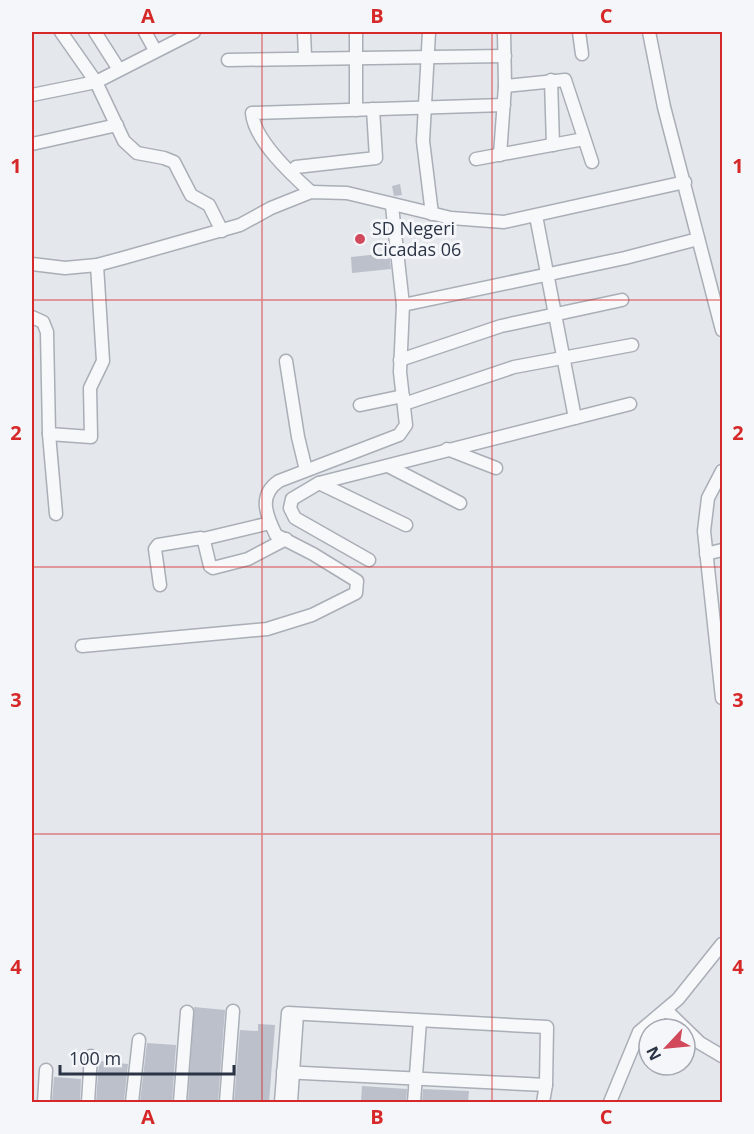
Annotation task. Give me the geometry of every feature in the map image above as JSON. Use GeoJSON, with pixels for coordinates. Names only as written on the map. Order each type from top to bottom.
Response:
{"type":"FeatureCollection","features":[{"type":"Feature","properties":{"kind":"street"},"geometry":{"type":"LineString","coordinates":[[61,32],[96,82],[124,141],[137,153],[174,162],[191,195],[209,205],[222,231]]}},
{"type":"Feature","properties":{"kind":"street"},"geometry":{"type":"LineString","coordinates":[[95,32],[118,68]]}},
{"type":"Feature","properties":{"kind":"street"},"geometry":{"type":"LineString","coordinates":[[145,32],[155,50]]}},
{"type":"Feature","properties":{"kind":"street"},"geometry":{"type":"LineString","coordinates":[[32,95],[96,82],[118,68],[194,32]]}},
{"type":"Feature","properties":{"kind":"street"},"geometry":{"type":"LineString","coordinates":[[304,32],[305,57]]}},
{"type":"Feature","properties":{"kind":"street"},"geometry":{"type":"LineString","coordinates":[[356,32],[356,110]]}},
{"type":"Feature","properties":{"kind":"street"},"geometry":{"type":"LineString","coordinates":[[429,32],[424,156],[432,214]]}},
{"type":"Feature","properties":{"kind":"street"},"geometry":{"type":"LineString","coordinates":[[501,155],[506,86],[504,32]]}},
{"type":"Feature","properties":{"kind":"street"},"geometry":{"type":"LineString","coordinates":[[579,32],[582,54]]}},
{"type":"Feature","properties":{"kind":"street"},"geometry":{"type":"LineString","coordinates":[[649,32],[664,107],[723,330]]}},
{"type":"Feature","properties":{"kind":"street"},"geometry":{"type":"LineString","coordinates":[[228,60],[305,57],[505,56]]}},
{"type":"Feature","properties":{"kind":"street"},"geometry":{"type":"LineString","coordinates":[[551,80],[554,145]]}},
{"type":"Feature","properties":{"kind":"street"},"geometry":{"type":"LineString","coordinates":[[506,86],[565,80],[592,162]]}},
{"type":"Feature","properties":{"kind":"street"},"geometry":{"type":"LineString","coordinates":[[311,192],[279,164],[255,123],[252,113],[504,105]]}},
{"type":"Feature","properties":{"kind":"street"},"geometry":{"type":"LineString","coordinates":[[296,167],[376,158],[372,109]]}},
{"type":"Feature","properties":{"kind":"street"},"geometry":{"type":"LineString","coordinates":[[32,144],[117,125]]}},
{"type":"Feature","properties":{"kind":"street"},"geometry":{"type":"LineString","coordinates":[[476,159],[584,139]]}},
{"type":"Feature","properties":{"kind":"street"},"geometry":{"type":"LineString","coordinates":[[32,264],[65,268],[97,265],[222,231],[311,192],[347,193],[392,206],[432,214],[496,221],[536,216],[685,182]]}},
{"type":"Feature","properties":{"kind":"street"},"geometry":{"type":"LineString","coordinates":[[82,646],[267,629],[312,615],[356,593],[357,581],[286,538],[276,535],[270,523],[265,502],[270,487],[306,470],[399,435],[406,425],[400,360],[403,305],[392,206]]}},
{"type":"Feature","properties":{"kind":"street"},"geometry":{"type":"LineString","coordinates":[[536,216],[575,418]]}},
{"type":"Feature","properties":{"kind":"street"},"geometry":{"type":"LineString","coordinates":[[403,305],[698,239]]}},
{"type":"Feature","properties":{"kind":"street"},"geometry":{"type":"LineString","coordinates":[[49,434],[91,438],[90,388],[103,361],[97,265]]}},
{"type":"Feature","properties":{"kind":"street"},"geometry":{"type":"LineString","coordinates":[[400,360],[501,326],[622,300]]}},
{"type":"Feature","properties":{"kind":"street"},"geometry":{"type":"LineString","coordinates":[[32,317],[43,322],[47,332],[49,434],[56,514]]}},
{"type":"Feature","properties":{"kind":"street"},"geometry":{"type":"LineString","coordinates":[[360,405],[404,400],[514,368],[632,345]]}},
{"type":"Feature","properties":{"kind":"street"},"geometry":{"type":"LineString","coordinates":[[286,361],[298,437],[306,470]]}},
{"type":"Feature","properties":{"kind":"street"},"geometry":{"type":"LineString","coordinates":[[369,560],[295,518],[290,504],[292,499],[319,483],[390,467],[447,450],[630,404]]}},
{"type":"Feature","properties":{"kind":"street"},"geometry":{"type":"LineString","coordinates":[[447,450],[496,468]]}},
{"type":"Feature","properties":{"kind":"street"},"geometry":{"type":"LineString","coordinates":[[390,467],[460,503]]}},
{"type":"Feature","properties":{"kind":"street"},"geometry":{"type":"LineString","coordinates":[[723,471],[714,485],[705,508],[706,554],[723,698]]}},
{"type":"Feature","properties":{"kind":"street"},"geometry":{"type":"LineString","coordinates":[[319,483],[406,525]]}},
{"type":"Feature","properties":{"kind":"street"},"geometry":{"type":"LineString","coordinates":[[160,585],[156,546],[203,539],[270,523]]}},
{"type":"Feature","properties":{"kind":"street"},"geometry":{"type":"LineString","coordinates":[[203,539],[210,566],[213,568],[249,559],[286,538]]}},
{"type":"Feature","properties":{"kind":"street"},"geometry":{"type":"LineString","coordinates":[[706,554],[723,550]]}},
{"type":"Feature","properties":{"kind":"street"},"geometry":{"type":"LineString","coordinates":[[610,1102],[637,1038],[690,986],[723,944]]}},
{"type":"Feature","properties":{"kind":"street"},"geometry":{"type":"LineString","coordinates":[[666,1010],[700,1043],[723,1056]]}},
{"type":"Feature","properties":{"kind":"street"},"geometry":{"type":"LineString","coordinates":[[226,1102],[233,1011]]}},
{"type":"Feature","properties":{"kind":"street"},"geometry":{"type":"LineString","coordinates":[[180,1102],[187,1012]]}},
{"type":"Feature","properties":{"kind":"street"},"geometry":{"type":"LineString","coordinates":[[281,1102],[297,1014],[547,1027],[546,1085],[543,1102]]}},
{"type":"Feature","properties":{"kind":"street"},"geometry":{"type":"LineString","coordinates":[[414,1102],[420,1021]]}},
{"type":"Feature","properties":{"kind":"street"},"geometry":{"type":"LineString","coordinates":[[132,1102],[139,1040]]}},
{"type":"Feature","properties":{"kind":"street"},"geometry":{"type":"LineString","coordinates":[[88,1102],[91,1056]]}},
{"type":"Feature","properties":{"kind":"street"},"geometry":{"type":"LineString","coordinates":[[44,1102],[46,1070]]}},
{"type":"Feature","properties":{"kind":"street"},"geometry":{"type":"LineString","coordinates":[[288,1073],[546,1085]]}},
{"type":"Feature","properties":{"kind":"street"},"geometry":{"type":"LineString","coordinates":[[288,1073],[291,1102]]}},
{"type":"Feature","properties":{"kind":"building"},"geometry":{"type":"Polygon","coordinates":[[[400,184],[402,195],[394,196],[392,186],[400,184]]]}},
{"type":"Feature","properties":{"kind":"building"},"geometry":{"type":"Polygon","coordinates":[[[389,253],[391,269],[352,273],[351,257],[389,253]]]}},
{"type":"Feature","properties":{"kind":"building"},"geometry":{"type":"Polygon","coordinates":[[[194,1007],[225,1010],[218,1102],[188,1102],[194,1007]]]}},
{"type":"Feature","properties":{"kind":"building"},"geometry":{"type":"Polygon","coordinates":[[[258,1024],[275,1025],[269,1102],[234,1102],[240,1030],[258,1031],[258,1024]]]}},
{"type":"Feature","properties":{"kind":"building"},"geometry":{"type":"Polygon","coordinates":[[[147,1043],[176,1045],[172,1102],[140,1102],[147,1043]]]}},
{"type":"Feature","properties":{"kind":"building"},"geometry":{"type":"Polygon","coordinates":[[[99,1061],[128,1064],[124,1102],[96,1102],[99,1061]]]}},
{"type":"Feature","properties":{"kind":"building"},"geometry":{"type":"Polygon","coordinates":[[[54,1077],[81,1079],[80,1102],[52,1102],[54,1077]]]}},
{"type":"Feature","properties":{"kind":"building"},"geometry":{"type":"Polygon","coordinates":[[[362,1086],[407,1089],[406,1102],[361,1102],[362,1086]]]}},
{"type":"Feature","properties":{"kind":"building"},"geometry":{"type":"Polygon","coordinates":[[[423,1089],[469,1091],[468,1102],[422,1102],[423,1089]]]}},
{"type":"Feature","properties":{"kind":"place","name":"SD Negeri Cicadas 06"},"geometry":{"type":"Point","coordinates":[360,239]}}]}
